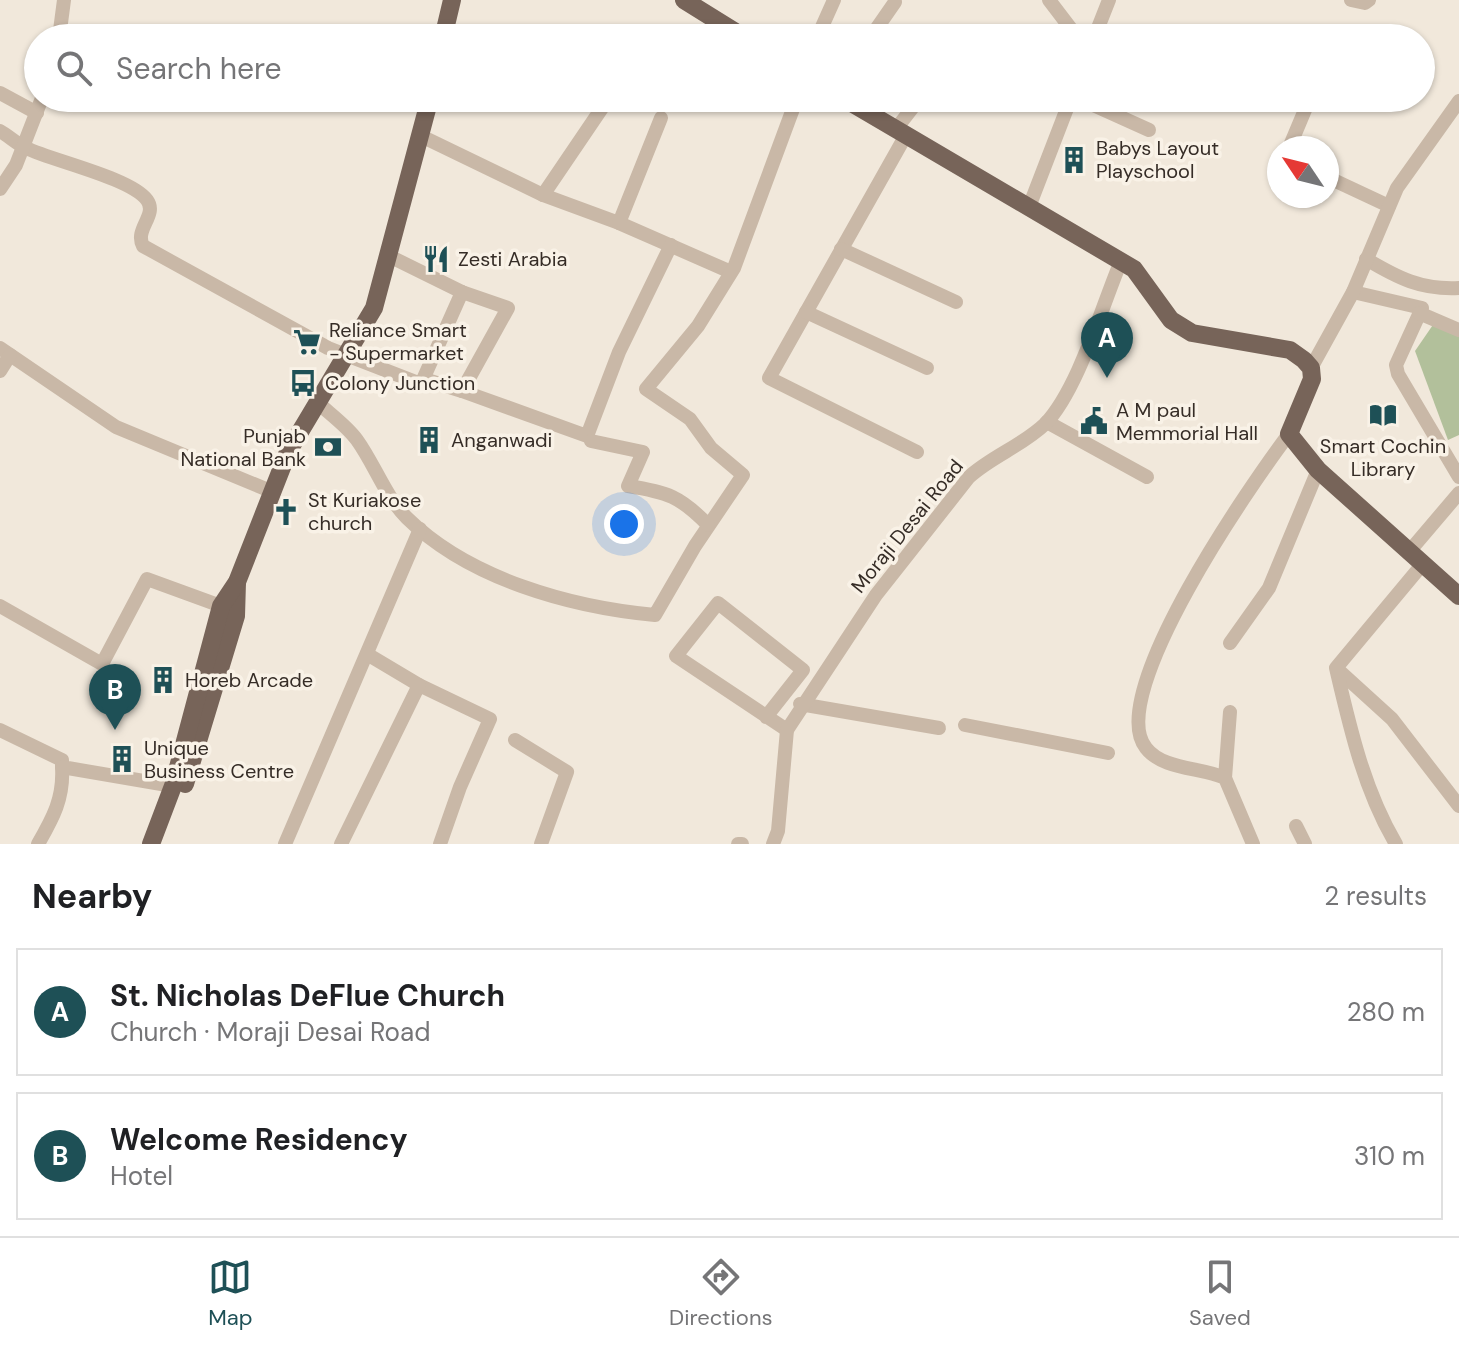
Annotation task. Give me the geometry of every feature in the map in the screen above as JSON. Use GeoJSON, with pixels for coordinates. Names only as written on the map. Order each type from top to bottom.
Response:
{"type":"FeatureCollection","features":[{"type":"Feature","properties":{"kind":"main road"},"geometry":{"type":"LineString","coordinates":[[446,24],[452,0]]}},
{"type":"Feature","properties":{"kind":"main road"},"geometry":{"type":"LineString","coordinates":[[684,0],[723,24]]}},
{"type":"Feature","properties":{"kind":"main road"},"geometry":{"type":"LineString","coordinates":[[163,844],[210,682],[221,606],[237,582],[288,452],[374,308],[427,112]]}},
{"type":"Feature","properties":{"kind":"main road"},"geometry":{"type":"LineString","coordinates":[[867,112],[1134,269],[1171,320],[1192,333],[1290,350],[1311,368],[1312,379],[1289,434],[1318,470],[1459,596]]}},
{"type":"Feature","properties":{"kind":"main road"},"geometry":{"type":"LineString","coordinates":[[151,844],[236,616],[237,582]]}},
{"type":"Feature","properties":{"kind":"street"},"geometry":{"type":"LineString","coordinates":[[61,24],[64,0]]}},
{"type":"Feature","properties":{"kind":"street"},"geometry":{"type":"LineString","coordinates":[[823,24],[834,0]]}},
{"type":"Feature","properties":{"kind":"street"},"geometry":{"type":"LineString","coordinates":[[1049,0],[1067,24]]}},
{"type":"Feature","properties":{"kind":"street"},"geometry":{"type":"LineString","coordinates":[[1100,24],[1109,0]]}},
{"type":"Feature","properties":{"kind":"street"},"geometry":{"type":"LineString","coordinates":[[1351,0],[1365,3],[1369,0]]}},
{"type":"Feature","properties":{"kind":"street"},"geometry":{"type":"LineString","coordinates":[[880,24],[895,2]]}},
{"type":"Feature","properties":{"kind":"street"},"geometry":{"type":"LineString","coordinates":[[0,93],[24,100]]}},
{"type":"Feature","properties":{"kind":"street"},"geometry":{"type":"LineString","coordinates":[[1311,368],[1353,292],[1397,188],[1459,101]]}},
{"type":"Feature","properties":{"kind":"street"},"geometry":{"type":"LineString","coordinates":[[0,189],[24,147],[37,112]]}},
{"type":"Feature","properties":{"kind":"street"},"geometry":{"type":"LineString","coordinates":[[543,195],[599,112]]}},
{"type":"Feature","properties":{"kind":"street"},"geometry":{"type":"LineString","coordinates":[[317,402],[355,437],[392,499],[420,529],[472,564],[533,590],[655,615],[742,474],[711,448],[690,419],[646,389],[698,326],[731,272],[792,112]]}},
{"type":"Feature","properties":{"kind":"street"},"geometry":{"type":"LineString","coordinates":[[912,112],[769,378],[917,452]]}},
{"type":"Feature","properties":{"kind":"street"},"geometry":{"type":"LineString","coordinates":[[1029,207],[1066,112]]}},
{"type":"Feature","properties":{"kind":"street"},"geometry":{"type":"LineString","coordinates":[[1109,112],[1149,130]]}},
{"type":"Feature","properties":{"kind":"street"},"geometry":{"type":"LineString","coordinates":[[1294,136],[1304,112]]}},
{"type":"Feature","properties":{"kind":"street"},"geometry":{"type":"LineString","coordinates":[[619,223],[661,118]]}},
{"type":"Feature","properties":{"kind":"street"},"geometry":{"type":"LineString","coordinates":[[0,131],[24,147],[115,181],[142,195],[149,203],[150,212],[140,232],[143,246],[345,354],[421,384],[462,292]]}},
{"type":"Feature","properties":{"kind":"street"},"geometry":{"type":"LineString","coordinates":[[421,136],[543,195],[619,223],[731,272]]}},
{"type":"Feature","properties":{"kind":"street"},"geometry":{"type":"LineString","coordinates":[[1339,183],[1389,206]]}},
{"type":"Feature","properties":{"kind":"street"},"geometry":{"type":"LineString","coordinates":[[424,379],[587,436],[619,352],[671,245]]}},
{"type":"Feature","properties":{"kind":"street"},"geometry":{"type":"LineString","coordinates":[[841,249],[956,302]]}},
{"type":"Feature","properties":{"kind":"street"},"geometry":{"type":"LineString","coordinates":[[389,256],[462,292],[508,308],[462,391]]}},
{"type":"Feature","properties":{"kind":"street"},"geometry":{"type":"LineString","coordinates":[[1366,259],[1408,284],[1436,289],[1459,288]]}},
{"type":"Feature","properties":{"kind":"street","name":"Moraji Desai Road"},"geometry":{"type":"LineString","coordinates":[[773,844],[778,831],[787,730],[800,704],[876,595],[969,477],[982,465],[1026,441],[1047,422],[1063,401],[1121,261]]}},
{"type":"Feature","properties":{"kind":"street"},"geometry":{"type":"LineString","coordinates":[[1353,292],[1422,308],[1396,365],[1398,374],[1459,477]]}},
{"type":"Feature","properties":{"kind":"street"},"geometry":{"type":"LineString","coordinates":[[806,312],[927,368]]}},
{"type":"Feature","properties":{"kind":"street"},"geometry":{"type":"LineString","coordinates":[[1419,313],[1459,330]]}},
{"type":"Feature","properties":{"kind":"street"},"geometry":{"type":"LineString","coordinates":[[0,371],[5,351],[116,427],[273,492]]}},
{"type":"Feature","properties":{"kind":"street"},"geometry":{"type":"LineString","coordinates":[[1047,422],[1147,477]]}},
{"type":"Feature","properties":{"kind":"street"},"geometry":{"type":"LineString","coordinates":[[1225,778],[1160,759],[1146,749],[1139,737],[1139,721],[1147,680],[1189,584],[1289,434]]}},
{"type":"Feature","properties":{"kind":"street"},"geometry":{"type":"LineString","coordinates":[[591,441],[643,452],[628,486],[669,493],[689,505],[708,525]]}},
{"type":"Feature","properties":{"kind":"street"},"geometry":{"type":"LineString","coordinates":[[1230,643],[1269,588],[1318,470]]}},
{"type":"Feature","properties":{"kind":"street"},"geometry":{"type":"LineString","coordinates":[[1396,844],[1382,821],[1351,734],[1336,668],[1459,493]]}},
{"type":"Feature","properties":{"kind":"street"},"geometry":{"type":"LineString","coordinates":[[285,844],[420,529]]}},
{"type":"Feature","properties":{"kind":"street"},"geometry":{"type":"LineString","coordinates":[[0,606],[102,664],[147,579],[221,606]]}},
{"type":"Feature","properties":{"kind":"street"},"geometry":{"type":"LineString","coordinates":[[766,717],[803,670],[718,603],[676,656],[766,717],[787,730]]}},
{"type":"Feature","properties":{"kind":"street"},"geometry":{"type":"LineString","coordinates":[[367,654],[419,685],[490,719],[469,764],[440,844]]}},
{"type":"Feature","properties":{"kind":"street"},"geometry":{"type":"LineString","coordinates":[[1336,668],[1392,719],[1459,806]]}},
{"type":"Feature","properties":{"kind":"street"},"geometry":{"type":"LineString","coordinates":[[341,844],[419,685]]}},
{"type":"Feature","properties":{"kind":"street"},"geometry":{"type":"LineString","coordinates":[[800,704],[939,728]]}},
{"type":"Feature","properties":{"kind":"street"},"geometry":{"type":"LineString","coordinates":[[1230,712],[1225,778],[1253,844]]}},
{"type":"Feature","properties":{"kind":"street"},"geometry":{"type":"LineString","coordinates":[[965,725],[1108,753]]}},
{"type":"Feature","properties":{"kind":"street"},"geometry":{"type":"LineString","coordinates":[[0,730],[62,760],[64,789],[56,813],[38,844]]}},
{"type":"Feature","properties":{"kind":"street"},"geometry":{"type":"LineString","coordinates":[[515,740],[567,772],[541,844]]}},
{"type":"Feature","properties":{"kind":"street"},"geometry":{"type":"LineString","coordinates":[[62,767],[173,786]]}},
{"type":"Feature","properties":{"kind":"street"},"geometry":{"type":"LineString","coordinates":[[1296,826],[1305,844]]}},
{"type":"Feature","properties":{"kind":"green space"},"geometry":{"type":"Polygon","coordinates":[[[1437,319],[1459,327],[1459,435],[1448,440],[1415,351],[1437,319]]]}},
{"type":"Feature","properties":{"kind":"place","name":"Babys Layout Playschool"},"geometry":{"type":"Point","coordinates":[1074,160]}},
{"type":"Feature","properties":{"kind":"place","name":"Zesti Arabia"},"geometry":{"type":"Point","coordinates":[436,259]}},
{"type":"Feature","properties":{"kind":"place","name":"Reliance Smart - Supermarket"},"geometry":{"type":"Point","coordinates":[307,342]}},
{"type":"Feature","properties":{"kind":"place","name":"St. Nicholas DeFlue Church"},"geometry":{"type":"Point","coordinates":[1107,378]}},
{"type":"Feature","properties":{"kind":"place","name":"Colony Junction"},"geometry":{"type":"Point","coordinates":[303,383]}},
{"type":"Feature","properties":{"kind":"place","name":"Smart Cochin Library"},"geometry":{"type":"Point","coordinates":[1383,415]}},
{"type":"Feature","properties":{"kind":"place","name":"A M paul Memmorial Hall"},"geometry":{"type":"Point","coordinates":[1094,421]}},
{"type":"Feature","properties":{"kind":"place","name":"Anganwadi"},"geometry":{"type":"Point","coordinates":[429,440]}},
{"type":"Feature","properties":{"kind":"place","name":"Punjab National Bank"},"geometry":{"type":"Point","coordinates":[328,447]}},
{"type":"Feature","properties":{"kind":"place","name":"St Kuriakose church"},"geometry":{"type":"Point","coordinates":[286,512]}},
{"type":"Feature","properties":{"kind":"place","name":"Horeb Arcade"},"geometry":{"type":"Point","coordinates":[163,680]}},
{"type":"Feature","properties":{"kind":"place","name":"Welcome Residency"},"geometry":{"type":"Point","coordinates":[115,730]}},
{"type":"Feature","properties":{"kind":"place","name":"Unique Business Centre"},"geometry":{"type":"Point","coordinates":[122,759]}}]}
